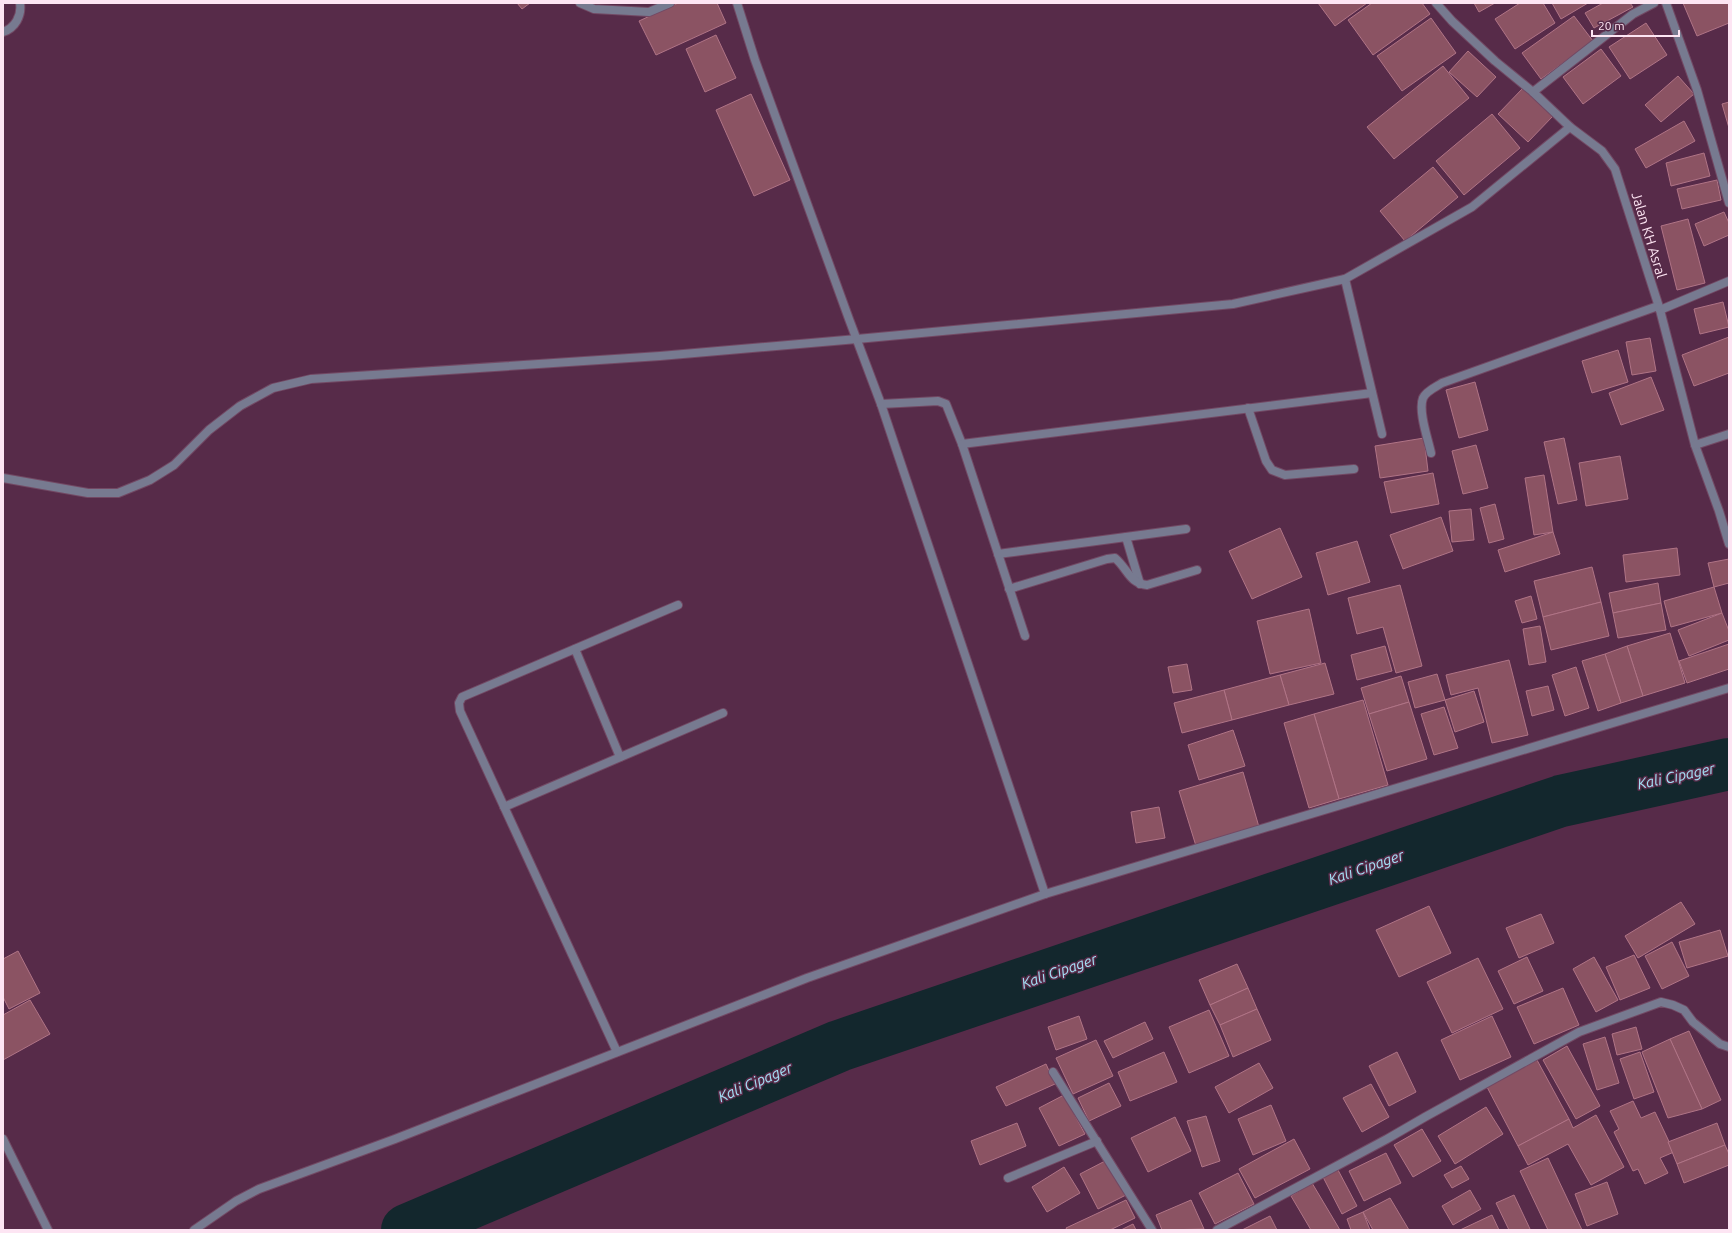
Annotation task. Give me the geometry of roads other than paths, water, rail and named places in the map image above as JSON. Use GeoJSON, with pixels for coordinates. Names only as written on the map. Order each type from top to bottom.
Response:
{"type":"FeatureCollection","features":[{"type":"Feature","properties":{"kind":"street"},"geometry":{"type":"LineString","coordinates":[[3,32],[9,30],[19,17],[20,3]]}},
{"type":"Feature","properties":{"kind":"street"},"geometry":{"type":"LineString","coordinates":[[580,3],[594,8],[649,12],[670,3]]}},
{"type":"Feature","properties":{"kind":"street"},"geometry":{"type":"LineString","coordinates":[[737,3],[755,60],[881,404],[1045,894]]}},
{"type":"Feature","properties":{"kind":"street","name":"Jalan KH Asral"},"geometry":{"type":"LineString","coordinates":[[1436,3],[1452,21],[1495,62],[1533,92],[1570,127],[1602,151],[1615,169],[1659,308],[1695,445],[1727,529],[1729,544]]}},
{"type":"Feature","properties":{"kind":"street"},"geometry":{"type":"LineString","coordinates":[[1533,92],[1633,14],[1654,3]]}},
{"type":"Feature","properties":{"kind":"street"},"geometry":{"type":"LineString","coordinates":[[1666,3],[1697,90],[1729,203]]}},
{"type":"Feature","properties":{"kind":"street"},"geometry":{"type":"LineString","coordinates":[[3,478],[88,494],[118,493],[150,480],[174,464],[209,430],[240,406],[273,388],[311,379],[660,356],[1233,304],[1345,278],[1472,207],[1570,127]]}},
{"type":"Feature","properties":{"kind":"street"},"geometry":{"type":"LineString","coordinates":[[1345,278],[1382,434]]}},
{"type":"Feature","properties":{"kind":"street"},"geometry":{"type":"LineString","coordinates":[[1431,453],[1421,408],[1423,397],[1430,390],[1442,383],[1659,308],[1729,281]]}},
{"type":"Feature","properties":{"kind":"street"},"geometry":{"type":"LineString","coordinates":[[962,444],[1372,393]]}},
{"type":"Feature","properties":{"kind":"street"},"geometry":{"type":"LineString","coordinates":[[881,404],[938,401],[946,404],[962,444],[1025,636]]}},
{"type":"Feature","properties":{"kind":"street"},"geometry":{"type":"LineString","coordinates":[[1248,408],[1266,461],[1272,470],[1285,475],[1354,469]]}},
{"type":"Feature","properties":{"kind":"street"},"geometry":{"type":"LineString","coordinates":[[1695,445],[1729,434]]}},
{"type":"Feature","properties":{"kind":"street"},"geometry":{"type":"LineString","coordinates":[[998,554],[1186,530]]}},
{"type":"Feature","properties":{"kind":"street"},"geometry":{"type":"LineString","coordinates":[[1126,537],[1140,584]]}},
{"type":"Feature","properties":{"kind":"street"},"geometry":{"type":"LineString","coordinates":[[1009,589],[1107,559],[1115,558],[1122,564],[1133,580],[1140,584],[1147,585],[1197,570]]}},
{"type":"Feature","properties":{"kind":"street"},"geometry":{"type":"LineString","coordinates":[[617,1052],[460,711],[458,703],[462,697],[678,605]]}},
{"type":"Feature","properties":{"kind":"street"},"geometry":{"type":"LineString","coordinates":[[575,649],[620,757]]}},
{"type":"Feature","properties":{"kind":"street"},"geometry":{"type":"LineString","coordinates":[[194,1230],[236,1201],[259,1189],[395,1139],[807,978],[1045,894],[1729,688]]}},
{"type":"Feature","properties":{"kind":"street"},"geometry":{"type":"LineString","coordinates":[[504,807],[723,713]]}},
{"type":"Feature","properties":{"kind":"street"},"geometry":{"type":"LineString","coordinates":[[1217,1230],[1387,1140],[1425,1117],[1579,1032],[1662,1002],[1684,1010],[1693,1022],[1720,1044],[1729,1047]]}},
{"type":"Feature","properties":{"kind":"street"},"geometry":{"type":"LineString","coordinates":[[1053,1072],[1152,1230]]}},
{"type":"Feature","properties":{"kind":"street"},"geometry":{"type":"LineString","coordinates":[[3,1140],[48,1230]]}},
{"type":"Feature","properties":{"kind":"street"},"geometry":{"type":"LineString","coordinates":[[1008,1178],[1097,1141]]}},
{"type":"Feature","properties":{"kind":"waterway","name":"Kali Cipager"},"geometry":{"type":"LineString","coordinates":[[407,1230],[839,1046],[1561,801],[1729,764]]}}]}
